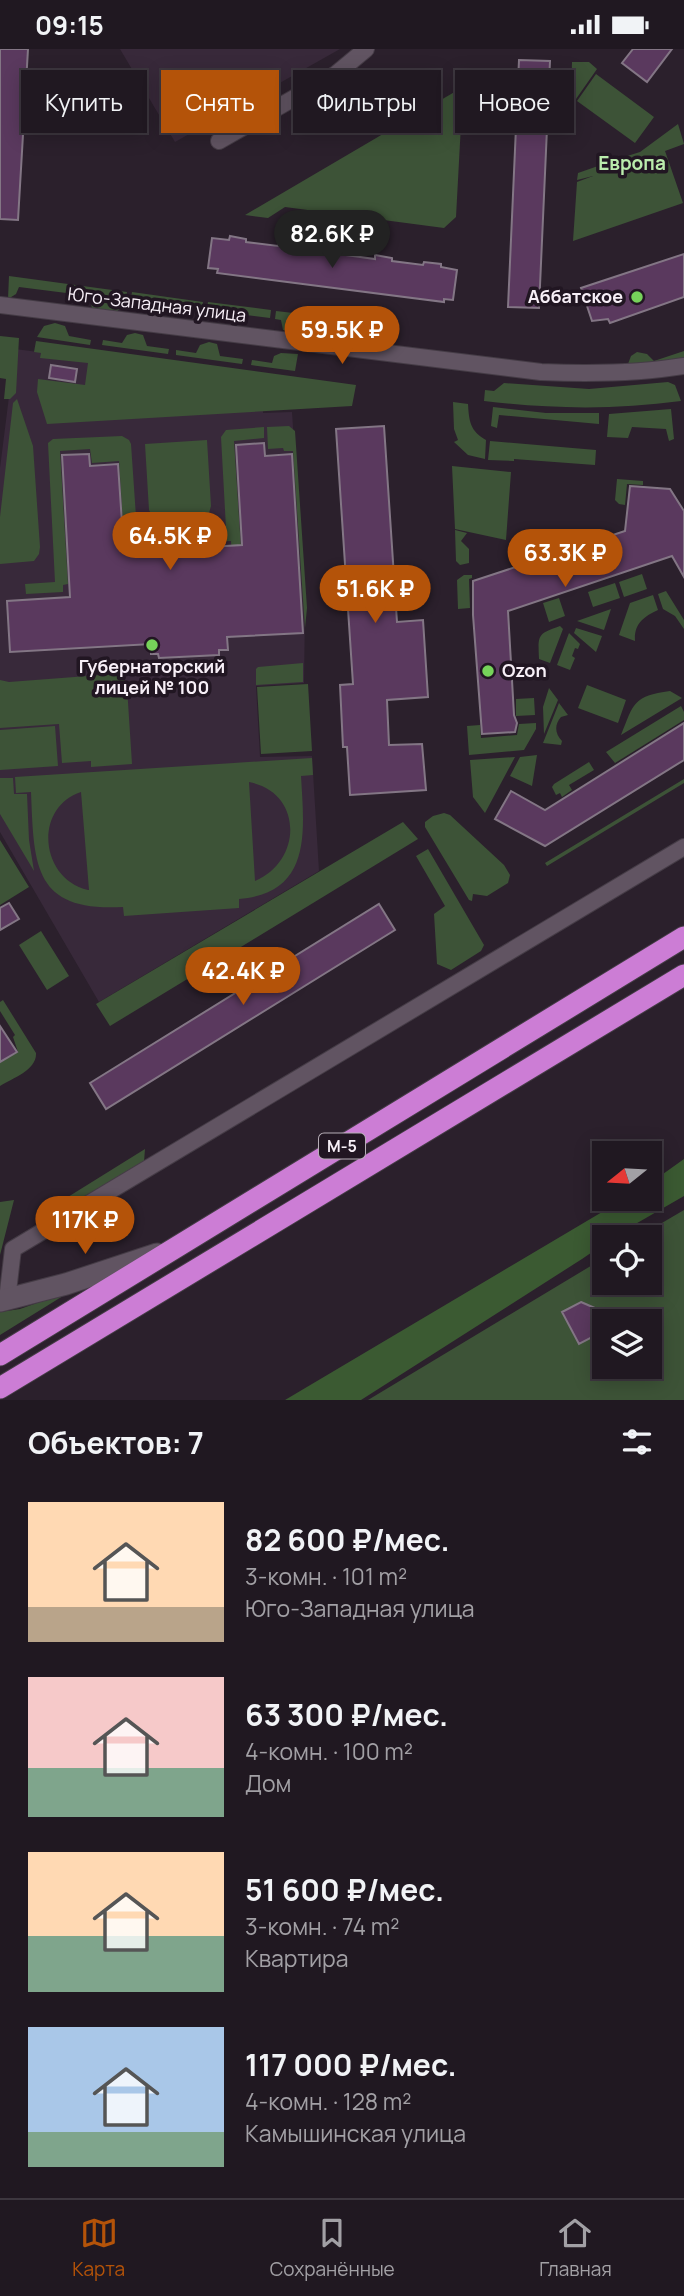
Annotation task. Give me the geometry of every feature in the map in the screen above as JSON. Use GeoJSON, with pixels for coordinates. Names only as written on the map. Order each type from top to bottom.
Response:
{"type":"FeatureCollection","features":[{"type":"Feature","properties":{"kind":"highway","name":"М-5"},"geometry":{"type":"LineString","coordinates":[[0,1356],[684,937]]}},
{"type":"Feature","properties":{"kind":"highway","name":"М-5"},"geometry":{"type":"LineString","coordinates":[[0,1388],[684,975]]}},
{"type":"Feature","properties":{"kind":"street"},"geometry":{"type":"LineString","coordinates":[[219,141],[335,74],[366,49]]}},
{"type":"Feature","properties":{"kind":"street","name":"Юго-Западная улица"},"geometry":{"type":"LineString","coordinates":[[0,305],[541,372],[650,372],[684,366]]}},
{"type":"Feature","properties":{"kind":"street"},"geometry":{"type":"LineString","coordinates":[[179,1246],[66,1284],[3,1300],[13,1249],[684,847]]}},
{"type":"Feature","properties":{"kind":"shaded area"},"geometry":{"type":"Polygon","coordinates":[[[120,49],[340,49],[303,70],[293,70],[293,75],[279,83],[279,70],[161,70],[161,118],[147,95],[147,70],[132,70],[120,49]]]}},
{"type":"Feature","properties":{"kind":"shaded area"},"geometry":{"type":"Polygon","coordinates":[[[170,133],[191,133],[175,142],[170,133]]]}},
{"type":"Feature","properties":{"kind":"shaded area","name":"Губернаторский лицей № 100"},"geometry":{"type":"Polygon","coordinates":[[[15,349],[262,381],[263,413],[292,412],[305,608],[304,683],[256,686],[260,757],[312,756],[319,871],[99,1002],[0,832],[0,468],[15,349]]]}},
{"type":"Feature","properties":{"kind":"green space"},"geometry":{"type":"Polygon","coordinates":[[[572,62],[589,62],[597,69],[576,99],[574,70],[572,70],[572,62]]]}},
{"type":"Feature","properties":{"kind":"green space"},"geometry":{"type":"Polygon","coordinates":[[[596,74],[654,117],[635,143],[577,101],[596,74]]]}},
{"type":"Feature","properties":{"kind":"green space"},"geometry":{"type":"Polygon","coordinates":[[[455,92],[455,133],[461,133],[456,217],[444,228],[285,207],[268,218],[245,215],[385,133],[441,133],[441,100],[455,92]]]}},
{"type":"Feature","properties":{"kind":"green space"},"geometry":{"type":"Polygon","coordinates":[[[678,124],[684,144],[665,151],[683,203],[573,241],[577,182],[593,176],[577,180],[578,173],[618,159],[621,165],[626,164],[624,157],[640,152],[678,124]]]}},
{"type":"Feature","properties":{"kind":"green space"},"geometry":{"type":"Polygon","coordinates":[[[9,276],[127,292],[126,299],[123,299],[122,307],[116,312],[92,309],[90,296],[19,287],[16,294],[8,299],[9,276]]]}},
{"type":"Feature","properties":{"kind":"green space"},"geometry":{"type":"Polygon","coordinates":[[[132,292],[203,302],[202,309],[131,299],[132,292]]]}},
{"type":"Feature","properties":{"kind":"green space"},"geometry":{"type":"Polygon","coordinates":[[[208,302],[271,310],[270,318],[207,310],[208,302]]]}},
{"type":"Feature","properties":{"kind":"green space"},"geometry":{"type":"Polygon","coordinates":[[[276,311],[302,314],[300,335],[283,330],[281,320],[275,319],[276,311]]]}},
{"type":"Feature","properties":{"kind":"green space"},"geometry":{"type":"Polygon","coordinates":[[[55,323],[65,326],[69,336],[91,340],[90,345],[37,337],[44,326],[55,323]]]}},
{"type":"Feature","properties":{"kind":"green space"},"geometry":{"type":"Polygon","coordinates":[[[127,335],[143,335],[147,346],[169,349],[168,354],[102,345],[103,340],[122,343],[127,335]]]}},
{"type":"Feature","properties":{"kind":"green space"},"geometry":{"type":"Polygon","coordinates":[[[0,336],[19,338],[16,393],[10,399],[4,399],[6,379],[0,378],[0,336]]]}},
{"type":"Feature","properties":{"kind":"green space"},"geometry":{"type":"Polygon","coordinates":[[[36,341],[356,385],[352,406],[47,424],[37,392],[38,379],[85,385],[88,363],[40,358],[41,353],[34,352],[36,341]]]}},
{"type":"Feature","properties":{"kind":"green space"},"geometry":{"type":"Polygon","coordinates":[[[209,342],[217,344],[220,356],[243,359],[242,364],[176,355],[176,350],[196,353],[200,345],[209,342]]]}},
{"type":"Feature","properties":{"kind":"green space"},"geometry":{"type":"Polygon","coordinates":[[[684,351],[684,361],[630,367],[628,364],[631,356],[637,352],[647,354],[654,361],[684,351]]]}},
{"type":"Feature","properties":{"kind":"green space"},"geometry":{"type":"Polygon","coordinates":[[[281,353],[298,354],[295,371],[251,365],[252,360],[272,363],[274,356],[281,353]]]}},
{"type":"Feature","properties":{"kind":"green space"},"geometry":{"type":"Polygon","coordinates":[[[668,382],[675,385],[681,401],[582,407],[484,401],[485,390],[494,391],[504,383],[589,389],[668,382]]]}},
{"type":"Feature","properties":{"kind":"green space"},"geometry":{"type":"Polygon","coordinates":[[[17,399],[33,446],[40,547],[34,561],[0,564],[0,517],[13,403],[17,399]]]}},
{"type":"Feature","properties":{"kind":"green space"},"geometry":{"type":"Polygon","coordinates":[[[453,402],[468,404],[471,425],[486,440],[485,459],[468,455],[454,442],[458,440],[454,429],[453,402]]]}},
{"type":"Feature","properties":{"kind":"green space"},"geometry":{"type":"Polygon","coordinates":[[[493,407],[546,413],[599,413],[599,424],[499,415],[497,428],[491,426],[493,407]]]}},
{"type":"Feature","properties":{"kind":"green space"},"geometry":{"type":"Polygon","coordinates":[[[671,409],[674,439],[669,441],[666,429],[632,427],[628,438],[607,437],[609,414],[671,409]]]}},
{"type":"Feature","properties":{"kind":"green space"},"geometry":{"type":"Polygon","coordinates":[[[289,426],[295,431],[307,608],[305,628],[293,451],[284,451],[283,448],[268,449],[267,427],[289,426]]]}},
{"type":"Feature","properties":{"kind":"green space"},"geometry":{"type":"Polygon","coordinates":[[[264,427],[264,438],[234,441],[243,579],[233,580],[231,541],[206,542],[206,534],[212,530],[226,528],[221,437],[226,430],[264,427]]]}},
{"type":"Feature","properties":{"kind":"green space"},"geometry":{"type":"Polygon","coordinates":[[[122,436],[131,444],[137,531],[130,532],[133,586],[127,586],[119,461],[92,463],[90,449],[60,451],[68,584],[63,585],[63,592],[26,594],[25,584],[55,582],[48,443],[53,439],[122,436]]]}},
{"type":"Feature","properties":{"kind":"green space"},"geometry":{"type":"Polygon","coordinates":[[[207,440],[211,506],[209,513],[204,517],[154,519],[149,510],[145,444],[207,440]]]}},
{"type":"Feature","properties":{"kind":"green space"},"geometry":{"type":"Polygon","coordinates":[[[490,441],[596,450],[595,465],[514,459],[488,460],[490,441]]]}},
{"type":"Feature","properties":{"kind":"green space"},"geometry":{"type":"Polygon","coordinates":[[[452,466],[511,472],[506,540],[455,529],[452,466]]]}},
{"type":"Feature","properties":{"kind":"green space"},"geometry":{"type":"Polygon","coordinates":[[[617,479],[643,481],[643,485],[627,484],[625,505],[615,500],[617,479]]]}},
{"type":"Feature","properties":{"kind":"green space"},"geometry":{"type":"Polygon","coordinates":[[[455,530],[467,533],[461,541],[469,549],[469,563],[460,565],[456,561],[455,530]]]}},
{"type":"Feature","properties":{"kind":"green space"},"geometry":{"type":"Polygon","coordinates":[[[642,574],[647,589],[624,597],[619,582],[642,574]]]}},
{"type":"Feature","properties":{"kind":"green space"},"geometry":{"type":"Polygon","coordinates":[[[464,575],[472,575],[469,579],[470,608],[458,609],[457,580],[464,575]]]}},
{"type":"Feature","properties":{"kind":"green space"},"geometry":{"type":"Polygon","coordinates":[[[615,583],[620,598],[593,607],[588,592],[615,583]]]}},
{"type":"Feature","properties":{"kind":"green space"},"geometry":{"type":"Polygon","coordinates":[[[666,591],[684,620],[684,629],[675,616],[663,609],[658,594],[666,591]]]}},
{"type":"Feature","properties":{"kind":"green space"},"geometry":{"type":"Polygon","coordinates":[[[653,595],[658,610],[640,622],[635,641],[619,635],[630,603],[653,595]]]}},
{"type":"Feature","properties":{"kind":"green space"},"geometry":{"type":"Polygon","coordinates":[[[559,598],[565,616],[549,622],[543,603],[559,598]]]}},
{"type":"Feature","properties":{"kind":"green space"},"geometry":{"type":"Polygon","coordinates":[[[611,609],[604,630],[577,621],[611,609]]]}},
{"type":"Feature","properties":{"kind":"green space"},"geometry":{"type":"Polygon","coordinates":[[[560,626],[563,629],[550,663],[539,659],[540,637],[560,626]]]}},
{"type":"Feature","properties":{"kind":"green space"},"geometry":{"type":"Polygon","coordinates":[[[576,628],[602,636],[596,652],[574,633],[576,628]]]}},
{"type":"Feature","properties":{"kind":"green space"},"geometry":{"type":"Polygon","coordinates":[[[569,633],[580,644],[578,649],[575,648],[572,656],[575,658],[570,670],[557,665],[569,633]]]}},
{"type":"Feature","properties":{"kind":"green space"},"geometry":{"type":"Polygon","coordinates":[[[303,663],[303,682],[256,685],[258,667],[303,663]]]}},
{"type":"Feature","properties":{"kind":"green space"},"geometry":{"type":"Polygon","coordinates":[[[114,674],[123,677],[127,687],[132,764],[91,767],[91,761],[62,763],[59,724],[0,728],[0,680],[9,682],[114,674]]]}},
{"type":"Feature","properties":{"kind":"green space"},"geometry":{"type":"Polygon","coordinates":[[[308,684],[312,751],[261,754],[257,687],[308,684]]]}},
{"type":"Feature","properties":{"kind":"green space"},"geometry":{"type":"Polygon","coordinates":[[[587,685],[626,700],[618,723],[578,708],[587,685]]]}},
{"type":"Feature","properties":{"kind":"green space"},"geometry":{"type":"Polygon","coordinates":[[[549,688],[558,700],[544,734],[543,707],[549,688]]]}},
{"type":"Feature","properties":{"kind":"green space"},"geometry":{"type":"Polygon","coordinates":[[[670,691],[682,698],[621,735],[636,703],[649,695],[670,691]]]}},
{"type":"Feature","properties":{"kind":"green space"},"geometry":{"type":"Polygon","coordinates":[[[534,698],[535,715],[516,716],[516,699],[534,698]]]}},
{"type":"Feature","properties":{"kind":"green space"},"geometry":{"type":"Polygon","coordinates":[[[559,703],[568,715],[561,717],[556,726],[561,745],[543,743],[559,703]]]}},
{"type":"Feature","properties":{"kind":"green space"},"geometry":{"type":"Polygon","coordinates":[[[681,706],[684,720],[615,763],[606,752],[681,706]]]}},
{"type":"Feature","properties":{"kind":"green space"},"geometry":{"type":"Polygon","coordinates":[[[536,723],[536,729],[524,750],[469,755],[467,726],[480,725],[481,738],[517,735],[519,724],[536,723]]]}},
{"type":"Feature","properties":{"kind":"green space"},"geometry":{"type":"Polygon","coordinates":[[[55,726],[58,766],[0,770],[0,730],[55,726]]]}},
{"type":"Feature","properties":{"kind":"green space"},"geometry":{"type":"Polygon","coordinates":[[[537,755],[532,786],[510,776],[520,757],[537,755]]]}},
{"type":"Feature","properties":{"kind":"green space"},"geometry":{"type":"Polygon","coordinates":[[[515,757],[485,813],[473,797],[470,760],[515,757]]]}},
{"type":"Feature","properties":{"kind":"green space"},"geometry":{"type":"Polygon","coordinates":[[[312,758],[313,775],[301,776],[303,817],[299,855],[292,872],[280,885],[263,894],[239,899],[239,908],[124,916],[123,907],[93,906],[71,901],[55,892],[44,879],[34,841],[31,792],[16,793],[15,777],[312,758]],[[249,782],[255,881],[271,871],[282,859],[290,828],[287,812],[279,799],[267,788],[249,782]],[[81,792],[66,800],[55,813],[49,827],[48,843],[60,872],[72,883],[89,890],[81,792]]]}},
{"type":"Feature","properties":{"kind":"green space"},"geometry":{"type":"Polygon","coordinates":[[[589,762],[594,770],[569,785],[572,790],[562,797],[560,793],[556,795],[552,787],[554,784],[589,762]]]}},
{"type":"Feature","properties":{"kind":"green space"},"geometry":{"type":"Polygon","coordinates":[[[0,778],[13,778],[14,794],[27,794],[29,840],[34,871],[0,814],[0,778]]]}},
{"type":"Feature","properties":{"kind":"green space"},"geometry":{"type":"Polygon","coordinates":[[[684,779],[684,783],[547,866],[545,863],[684,779]]]}},
{"type":"Feature","properties":{"kind":"green space"},"geometry":{"type":"Polygon","coordinates":[[[444,813],[450,815],[504,865],[510,875],[508,883],[487,896],[473,894],[472,901],[469,900],[425,827],[425,822],[433,816],[444,813]]]}},
{"type":"Feature","properties":{"kind":"green space"},"geometry":{"type":"Polygon","coordinates":[[[403,822],[418,839],[195,975],[187,963],[194,975],[110,1026],[96,1004],[403,822]]]}},
{"type":"Feature","properties":{"kind":"green space"},"geometry":{"type":"Polygon","coordinates":[[[0,840],[29,887],[0,905],[0,840]]]}},
{"type":"Feature","properties":{"kind":"green space"},"geometry":{"type":"Polygon","coordinates":[[[428,849],[484,945],[481,951],[451,970],[437,964],[434,914],[445,906],[416,856],[428,849]]]}},
{"type":"Feature","properties":{"kind":"green space"},"geometry":{"type":"Polygon","coordinates":[[[41,931],[69,976],[47,990],[19,945],[41,931]]]}},
{"type":"Feature","properties":{"kind":"green space"},"geometry":{"type":"Polygon","coordinates":[[[3,1000],[36,1053],[33,1064],[28,1069],[0,1086],[0,1063],[18,1052],[13,1037],[15,1035],[0,1011],[0,1002],[3,1000]]]}},
{"type":"Feature","properties":{"kind":"green space"},"geometry":{"type":"Polygon","coordinates":[[[145,1149],[144,1162],[70,1207],[55,1205],[145,1149]]]}},
{"type":"Feature","properties":{"kind":"green space"},"geometry":{"type":"Polygon","coordinates":[[[684,1159],[684,1196],[662,1209],[662,1175],[684,1159]]]}},
{"type":"Feature","properties":{"kind":"green space"},"geometry":{"type":"Polygon","coordinates":[[[14,1200],[0,1255],[0,1202],[14,1200]]]}},
{"type":"Feature","properties":{"kind":"green space"},"geometry":{"type":"Polygon","coordinates":[[[684,1210],[684,1400],[368,1400],[592,1265],[592,1295],[662,1295],[662,1225],[658,1225],[684,1210]]]}},
{"type":"Feature","properties":{"kind":"green space"},"geometry":{"type":"Polygon","coordinates":[[[604,1211],[658,1211],[634,1225],[592,1225],[592,1252],[361,1400],[285,1400],[604,1211]]]}},
{"type":"Feature","properties":{"kind":"green space"},"geometry":{"type":"Polygon","coordinates":[[[71,1291],[0,1335],[0,1312],[20,1309],[71,1291]]]}},
{"type":"Feature","properties":{"kind":"building"},"geometry":{"type":"Polygon","coordinates":[[[0,49],[28,49],[27,70],[21,70],[23,133],[18,220],[0,219],[0,49]]]}},
{"type":"Feature","properties":{"kind":"building"},"geometry":{"type":"Polygon","coordinates":[[[633,49],[672,49],[647,82],[622,63],[633,49]]]}},
{"type":"Feature","properties":{"kind":"building"},"geometry":{"type":"Polygon","coordinates":[[[519,60],[550,61],[550,70],[519,70],[519,60]]]}},
{"type":"Feature","properties":{"kind":"building"},"geometry":{"type":"Polygon","coordinates":[[[516,133],[547,133],[539,308],[508,307],[516,133]]]}},
{"type":"Feature","properties":{"kind":"building"},"geometry":{"type":"Polygon","coordinates":[[[230,236],[246,239],[246,242],[296,245],[295,248],[375,259],[375,255],[392,258],[392,261],[423,265],[424,262],[441,264],[441,267],[457,270],[453,300],[444,299],[444,302],[217,273],[218,269],[208,268],[212,238],[229,240],[230,236]]]}},
{"type":"Feature","properties":{"kind":"building"},"geometry":{"type":"Polygon","coordinates":[[[684,254],[684,297],[610,323],[608,319],[592,321],[581,288],[684,254]]]}},
{"type":"Feature","properties":{"kind":"building"},"geometry":{"type":"Polygon","coordinates":[[[51,365],[77,369],[75,382],[49,378],[51,365]]]}},
{"type":"Feature","properties":{"kind":"building"},"geometry":{"type":"Polygon","coordinates":[[[384,426],[397,622],[423,620],[428,697],[387,700],[389,745],[422,744],[426,790],[350,795],[347,747],[343,747],[340,685],[353,684],[336,429],[384,426]]]}},
{"type":"Feature","properties":{"kind":"building"},"geometry":{"type":"Polygon","coordinates":[[[264,443],[265,456],[292,454],[303,633],[227,637],[228,650],[219,650],[219,655],[159,658],[158,654],[151,654],[151,644],[10,652],[7,601],[70,597],[62,455],[89,454],[90,466],[118,464],[124,552],[242,545],[236,445],[264,443]]]}},
{"type":"Feature","properties":{"kind":"building"},"geometry":{"type":"Polygon","coordinates":[[[630,486],[670,489],[684,511],[684,577],[672,556],[508,611],[514,715],[517,723],[515,732],[482,734],[473,581],[625,531],[630,486]]]}},
{"type":"Feature","properties":{"kind":"building"},"geometry":{"type":"Polygon","coordinates":[[[684,723],[684,760],[545,846],[495,819],[511,791],[545,810],[684,723]]]}},
{"type":"Feature","properties":{"kind":"building"},"geometry":{"type":"Polygon","coordinates":[[[9,903],[19,919],[0,930],[0,908],[9,903]]]}},
{"type":"Feature","properties":{"kind":"building"},"geometry":{"type":"Polygon","coordinates":[[[379,904],[395,930],[106,1109],[90,1083],[379,904]]]}},
{"type":"Feature","properties":{"kind":"building"},"geometry":{"type":"Polygon","coordinates":[[[0,1026],[17,1052],[0,1062],[0,1026]]]}},
{"type":"Feature","properties":{"kind":"building"},"geometry":{"type":"Polygon","coordinates":[[[581,1302],[597,1309],[592,1309],[592,1337],[579,1344],[562,1312],[581,1302]]]}},
{"type":"Feature","properties":{"kind":"place","name":"Аббатское"},"geometry":{"type":"Point","coordinates":[637,297]}},
{"type":"Feature","properties":{"kind":"place","name":"Губернаторский лицей № 100"},"geometry":{"type":"Point","coordinates":[152,645]}},
{"type":"Feature","properties":{"kind":"place","name":"Ozon"},"geometry":{"type":"Point","coordinates":[488,671]}},
{"type":"Feature","properties":{"kind":"district","name":"Европа"},"geometry":{"type":"Point","coordinates":[632,163]}}]}
